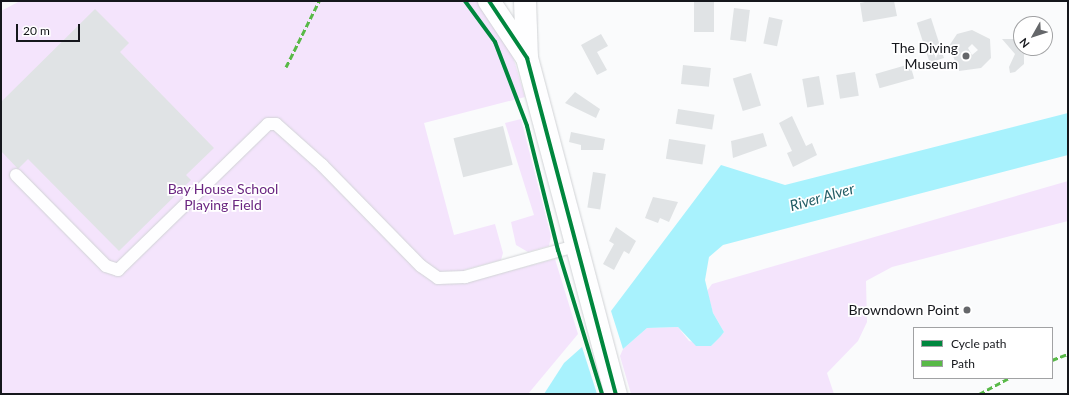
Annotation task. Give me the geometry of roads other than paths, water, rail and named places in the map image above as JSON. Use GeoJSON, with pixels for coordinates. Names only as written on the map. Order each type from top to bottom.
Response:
{"type":"FeatureCollection","features":[{"type":"Feature","properties":{"kind":"street"},"geometry":{"type":"LineString","coordinates":[[489,1],[527,58]]}},
{"type":"Feature","properties":{"kind":"street"},"geometry":{"type":"LineString","coordinates":[[525,1],[527,58],[574,246],[616,394]]}},
{"type":"Feature","properties":{"kind":"lane"},"geometry":{"type":"LineString","coordinates":[[16,175],[106,266],[118,270],[268,124],[276,124],[322,164],[421,266],[438,278],[465,277],[574,246]]}},
{"type":"Feature","properties":{"kind":"water","name":"River Alver"},"geometry":{"type":"Polygon","coordinates":[[[1068,113],[1068,155],[723,245],[709,257],[705,280],[713,313],[724,332],[720,337],[711,346],[696,346],[678,327],[647,328],[623,349],[611,311],[721,165],[785,185],[1068,113]]]}},
{"type":"Feature","properties":{"kind":"water"},"geometry":{"type":"Polygon","coordinates":[[[582,347],[597,394],[544,394],[564,363],[582,347]]]}},
{"type":"Feature","properties":{"kind":"place","name":"The Diving Museum"},"geometry":{"type":"Point","coordinates":[966,56]}},
{"type":"Feature","properties":{"kind":"place","name":"Browndown Point"},"geometry":{"type":"Point","coordinates":[967,310]}},
{"type":"Feature","properties":{"kind":"park label","name":"Bay House School Playing Field"},"geometry":{"type":"Point","coordinates":[223,198]}}]}
